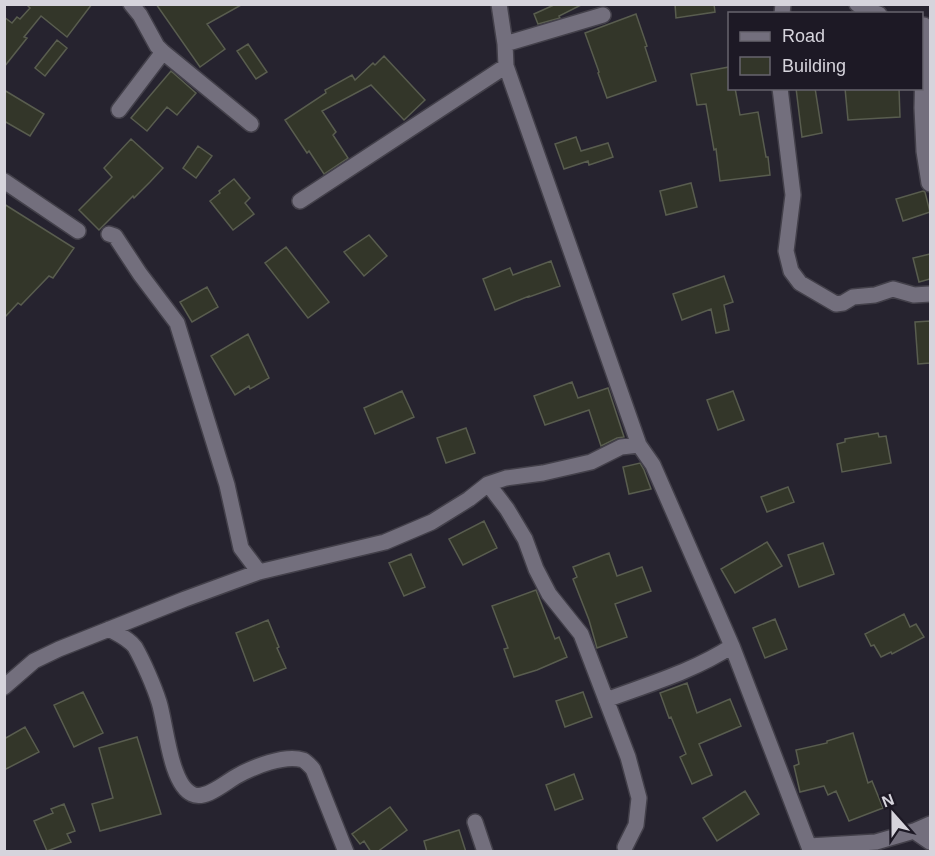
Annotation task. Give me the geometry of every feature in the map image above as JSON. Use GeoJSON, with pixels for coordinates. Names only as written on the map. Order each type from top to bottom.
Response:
{"type":"FeatureCollection","features":[{"type":"Feature","properties":{"kind":"street"},"geometry":{"type":"LineString","coordinates":[[131,4],[140,15],[157,46],[251,124]]}},
{"type":"Feature","properties":{"kind":"street"},"geometry":{"type":"LineString","coordinates":[[499,4],[506,66],[639,445],[653,465],[732,646],[810,849],[876,842],[930,824]]}},
{"type":"Feature","properties":{"kind":"street"},"geometry":{"type":"LineString","coordinates":[[857,4],[873,12]]}},
{"type":"Feature","properties":{"kind":"street"},"geometry":{"type":"LineString","coordinates":[[505,44],[603,15]]}},
{"type":"Feature","properties":{"kind":"street"},"geometry":{"type":"LineString","coordinates":[[923,80],[925,25]]}},
{"type":"Feature","properties":{"kind":"street"},"geometry":{"type":"LineString","coordinates":[[119,110],[164,52]]}},
{"type":"Feature","properties":{"kind":"street"},"geometry":{"type":"LineString","coordinates":[[300,201],[506,66]]}},
{"type":"Feature","properties":{"kind":"street"},"geometry":{"type":"LineString","coordinates":[[780,90],[793,195],[786,251],[791,271],[809,290],[836,304],[853,297],[875,295],[893,289],[914,295],[930,294]]}},
{"type":"Feature","properties":{"kind":"street"},"geometry":{"type":"LineString","coordinates":[[923,90],[923,140],[930,184]]}},
{"type":"Feature","properties":{"kind":"street"},"geometry":{"type":"LineString","coordinates":[[4,181],[78,231]]}},
{"type":"Feature","properties":{"kind":"street"},"geometry":{"type":"LineString","coordinates":[[109,234],[115,236],[177,323],[227,485],[241,548],[259,572]]}},
{"type":"Feature","properties":{"kind":"street"},"geometry":{"type":"LineString","coordinates":[[4,687],[34,661],[58,649],[259,572],[385,542],[432,522],[488,484],[506,478],[591,462],[621,447],[639,445]]}},
{"type":"Feature","properties":{"kind":"street"},"geometry":{"type":"LineString","coordinates":[[488,484],[507,509],[525,539],[536,569],[549,594],[581,634],[606,697],[628,757],[639,798],[636,825],[625,847]]}},
{"type":"Feature","properties":{"kind":"street"},"geometry":{"type":"LineString","coordinates":[[109,629],[126,638],[134,647],[146,670],[159,701],[174,769],[183,787],[192,795],[200,796],[212,792],[238,775],[269,763],[290,758],[304,761],[314,768],[346,852]]}},
{"type":"Feature","properties":{"kind":"street"},"geometry":{"type":"LineString","coordinates":[[606,700],[705,663],[732,646]]}},
{"type":"Feature","properties":{"kind":"street"},"geometry":{"type":"LineString","coordinates":[[476,822],[485,852]]}},
{"type":"Feature","properties":{"kind":"street"},"geometry":{"type":"LineString","coordinates":[[914,831],[930,842]]}},
{"type":"Feature","properties":{"kind":"building"},"geometry":{"type":"Polygon","coordinates":[[[26,4],[92,4],[67,37],[41,16],[4,67],[4,17],[12,23],[17,17],[20,19],[30,8],[26,4]]]}},
{"type":"Feature","properties":{"kind":"building"},"geometry":{"type":"Polygon","coordinates":[[[156,4],[243,4],[207,24],[225,49],[200,67],[156,4]]]}},
{"type":"Feature","properties":{"kind":"building"},"geometry":{"type":"Polygon","coordinates":[[[556,4],[583,4],[559,16],[560,18],[538,24],[534,14],[556,4]]]}},
{"type":"Feature","properties":{"kind":"building"},"geometry":{"type":"Polygon","coordinates":[[[675,4],[714,4],[715,12],[676,18],[675,4]]]}},
{"type":"Feature","properties":{"kind":"building"},"geometry":{"type":"Polygon","coordinates":[[[636,14],[656,81],[607,98],[585,33],[636,14]]]}},
{"type":"Feature","properties":{"kind":"building"},"geometry":{"type":"Polygon","coordinates":[[[57,40],[67,48],[45,76],[35,68],[57,40]]]}},
{"type":"Feature","properties":{"kind":"building"},"geometry":{"type":"Polygon","coordinates":[[[248,44],[267,72],[256,79],[237,51],[248,44]]]}},
{"type":"Feature","properties":{"kind":"building"},"geometry":{"type":"Polygon","coordinates":[[[384,56],[425,100],[404,120],[371,85],[322,111],[336,132],[333,135],[348,158],[324,174],[285,120],[326,93],[325,90],[352,75],[355,80],[384,56]]]}},
{"type":"Feature","properties":{"kind":"building"},"geometry":{"type":"Polygon","coordinates":[[[728,67],[728,90],[735,90],[740,115],[758,112],[770,175],[720,181],[706,104],[697,105],[691,74],[728,67]]]}},
{"type":"Feature","properties":{"kind":"building"},"geometry":{"type":"Polygon","coordinates":[[[171,71],[196,93],[177,115],[167,107],[147,131],[131,118],[171,71]]]}},
{"type":"Feature","properties":{"kind":"building"},"geometry":{"type":"Polygon","coordinates":[[[4,90],[44,114],[30,136],[4,121],[4,90]]]}},
{"type":"Feature","properties":{"kind":"building"},"geometry":{"type":"Polygon","coordinates":[[[796,90],[815,90],[822,133],[802,137],[796,90]]]}},
{"type":"Feature","properties":{"kind":"building"},"geometry":{"type":"Polygon","coordinates":[[[845,90],[899,90],[900,117],[848,120],[845,90]]]}},
{"type":"Feature","properties":{"kind":"building"},"geometry":{"type":"Polygon","coordinates":[[[576,137],[581,151],[608,143],[613,157],[589,165],[588,161],[564,169],[555,144],[576,137]]]}},
{"type":"Feature","properties":{"kind":"building"},"geometry":{"type":"Polygon","coordinates":[[[131,139],[163,168],[99,230],[79,210],[112,177],[104,168],[131,139]]]}},
{"type":"Feature","properties":{"kind":"building"},"geometry":{"type":"Polygon","coordinates":[[[198,146],[212,156],[196,178],[183,168],[198,146]]]}},
{"type":"Feature","properties":{"kind":"building"},"geometry":{"type":"Polygon","coordinates":[[[234,179],[250,198],[245,203],[254,214],[233,230],[210,201],[234,179]]]}},
{"type":"Feature","properties":{"kind":"building"},"geometry":{"type":"Polygon","coordinates":[[[691,183],[697,207],[666,215],[660,191],[691,183]]]}},
{"type":"Feature","properties":{"kind":"building"},"geometry":{"type":"Polygon","coordinates":[[[923,191],[930,212],[903,221],[896,199],[923,191]]]}},
{"type":"Feature","properties":{"kind":"building"},"geometry":{"type":"Polygon","coordinates":[[[4,204],[74,248],[53,278],[49,276],[21,305],[18,303],[4,318],[4,204]]]}},
{"type":"Feature","properties":{"kind":"building"},"geometry":{"type":"Polygon","coordinates":[[[369,235],[387,256],[364,276],[344,252],[369,235]]]}},
{"type":"Feature","properties":{"kind":"building"},"geometry":{"type":"Polygon","coordinates":[[[286,247],[329,302],[308,318],[265,263],[286,247]]]}},
{"type":"Feature","properties":{"kind":"building"},"geometry":{"type":"Polygon","coordinates":[[[930,254],[930,279],[919,282],[913,258],[930,254]]]}},
{"type":"Feature","properties":{"kind":"building"},"geometry":{"type":"Polygon","coordinates":[[[551,261],[560,286],[495,310],[483,279],[510,268],[513,275],[551,261]]]}},
{"type":"Feature","properties":{"kind":"building"},"geometry":{"type":"Polygon","coordinates":[[[724,276],[733,302],[724,305],[729,330],[716,333],[711,309],[682,320],[673,294],[724,276]]]}},
{"type":"Feature","properties":{"kind":"building"},"geometry":{"type":"Polygon","coordinates":[[[207,287],[218,307],[192,322],[180,302],[207,287]]]}},
{"type":"Feature","properties":{"kind":"building"},"geometry":{"type":"Polygon","coordinates":[[[930,321],[930,363],[918,364],[915,322],[930,321]]]}},
{"type":"Feature","properties":{"kind":"building"},"geometry":{"type":"Polygon","coordinates":[[[248,334],[269,378],[235,395],[211,356],[248,334]]]}},
{"type":"Feature","properties":{"kind":"building"},"geometry":{"type":"Polygon","coordinates":[[[572,382],[578,398],[608,388],[624,437],[601,446],[589,410],[545,425],[534,396],[572,382]]]}},
{"type":"Feature","properties":{"kind":"building"},"geometry":{"type":"Polygon","coordinates":[[[402,391],[414,417],[375,434],[364,408],[402,391]]]}},
{"type":"Feature","properties":{"kind":"building"},"geometry":{"type":"Polygon","coordinates":[[[733,391],[744,420],[718,430],[707,400],[733,391]]]}},
{"type":"Feature","properties":{"kind":"building"},"geometry":{"type":"Polygon","coordinates":[[[466,428],[475,453],[446,463],[437,438],[466,428]]]}},
{"type":"Feature","properties":{"kind":"building"},"geometry":{"type":"Polygon","coordinates":[[[878,433],[879,437],[886,436],[891,463],[842,472],[837,444],[845,442],[845,439],[878,433]]]}},
{"type":"Feature","properties":{"kind":"building"},"geometry":{"type":"Polygon","coordinates":[[[640,463],[651,489],[629,494],[623,467],[640,463]]]}},
{"type":"Feature","properties":{"kind":"building"},"geometry":{"type":"Polygon","coordinates":[[[788,487],[794,502],[767,512],[761,497],[788,487]]]}},
{"type":"Feature","properties":{"kind":"building"},"geometry":{"type":"Polygon","coordinates":[[[484,521],[497,548],[463,565],[449,539],[484,521]]]}},
{"type":"Feature","properties":{"kind":"building"},"geometry":{"type":"Polygon","coordinates":[[[767,542],[782,566],[735,593],[721,569],[767,542]]]}},
{"type":"Feature","properties":{"kind":"building"},"geometry":{"type":"Polygon","coordinates":[[[823,543],[834,574],[799,587],[788,555],[823,543]]]}},
{"type":"Feature","properties":{"kind":"building"},"geometry":{"type":"Polygon","coordinates":[[[609,553],[617,576],[642,567],[651,591],[615,604],[627,637],[597,648],[573,579],[577,577],[573,567],[609,553]]]}},
{"type":"Feature","properties":{"kind":"building"},"geometry":{"type":"Polygon","coordinates":[[[411,554],[425,587],[404,596],[389,563],[411,554]]]}},
{"type":"Feature","properties":{"kind":"building"},"geometry":{"type":"Polygon","coordinates":[[[536,590],[555,639],[559,637],[567,657],[514,677],[504,649],[508,648],[492,606],[536,590]]]}},
{"type":"Feature","properties":{"kind":"building"},"geometry":{"type":"Polygon","coordinates":[[[904,614],[910,627],[916,624],[924,637],[892,654],[891,652],[881,657],[874,645],[871,646],[865,634],[904,614]]]}},
{"type":"Feature","properties":{"kind":"building"},"geometry":{"type":"Polygon","coordinates":[[[775,619],[787,649],[765,658],[753,628],[775,619]]]}},
{"type":"Feature","properties":{"kind":"building"},"geometry":{"type":"Polygon","coordinates":[[[268,620],[286,668],[254,681],[236,633],[268,620]]]}},
{"type":"Feature","properties":{"kind":"building"},"geometry":{"type":"Polygon","coordinates":[[[687,683],[697,713],[730,699],[741,726],[699,744],[712,775],[692,784],[680,757],[686,754],[660,693],[687,683]]]}},
{"type":"Feature","properties":{"kind":"building"},"geometry":{"type":"Polygon","coordinates":[[[83,692],[103,733],[74,747],[54,705],[83,692]]]}},
{"type":"Feature","properties":{"kind":"building"},"geometry":{"type":"Polygon","coordinates":[[[583,692],[592,717],[565,727],[556,701],[583,692]]]}},
{"type":"Feature","properties":{"kind":"building"},"geometry":{"type":"Polygon","coordinates":[[[25,727],[39,752],[4,770],[4,739],[25,727]]]}},
{"type":"Feature","properties":{"kind":"building"},"geometry":{"type":"Polygon","coordinates":[[[853,733],[868,783],[872,781],[883,808],[849,821],[836,791],[828,795],[824,786],[800,792],[794,766],[799,764],[796,750],[827,743],[827,741],[853,733]]]}},
{"type":"Feature","properties":{"kind":"building"},"geometry":{"type":"Polygon","coordinates":[[[137,737],[161,814],[100,831],[92,804],[113,798],[99,748],[137,737]]]}},
{"type":"Feature","properties":{"kind":"building"},"geometry":{"type":"Polygon","coordinates":[[[574,774],[583,799],[555,810],[546,785],[574,774]]]}},
{"type":"Feature","properties":{"kind":"building"},"geometry":{"type":"Polygon","coordinates":[[[745,791],[759,814],[717,841],[703,818],[745,791]]]}},
{"type":"Feature","properties":{"kind":"building"},"geometry":{"type":"Polygon","coordinates":[[[64,804],[75,831],[67,834],[71,842],[47,851],[34,821],[53,813],[51,809],[64,804]]]}},
{"type":"Feature","properties":{"kind":"building"},"geometry":{"type":"Polygon","coordinates":[[[390,807],[407,830],[377,852],[371,852],[364,841],[360,844],[352,834],[390,807]]]}},
{"type":"Feature","properties":{"kind":"building"},"geometry":{"type":"Polygon","coordinates":[[[459,830],[466,852],[427,852],[424,841],[459,830]]]}}]}
